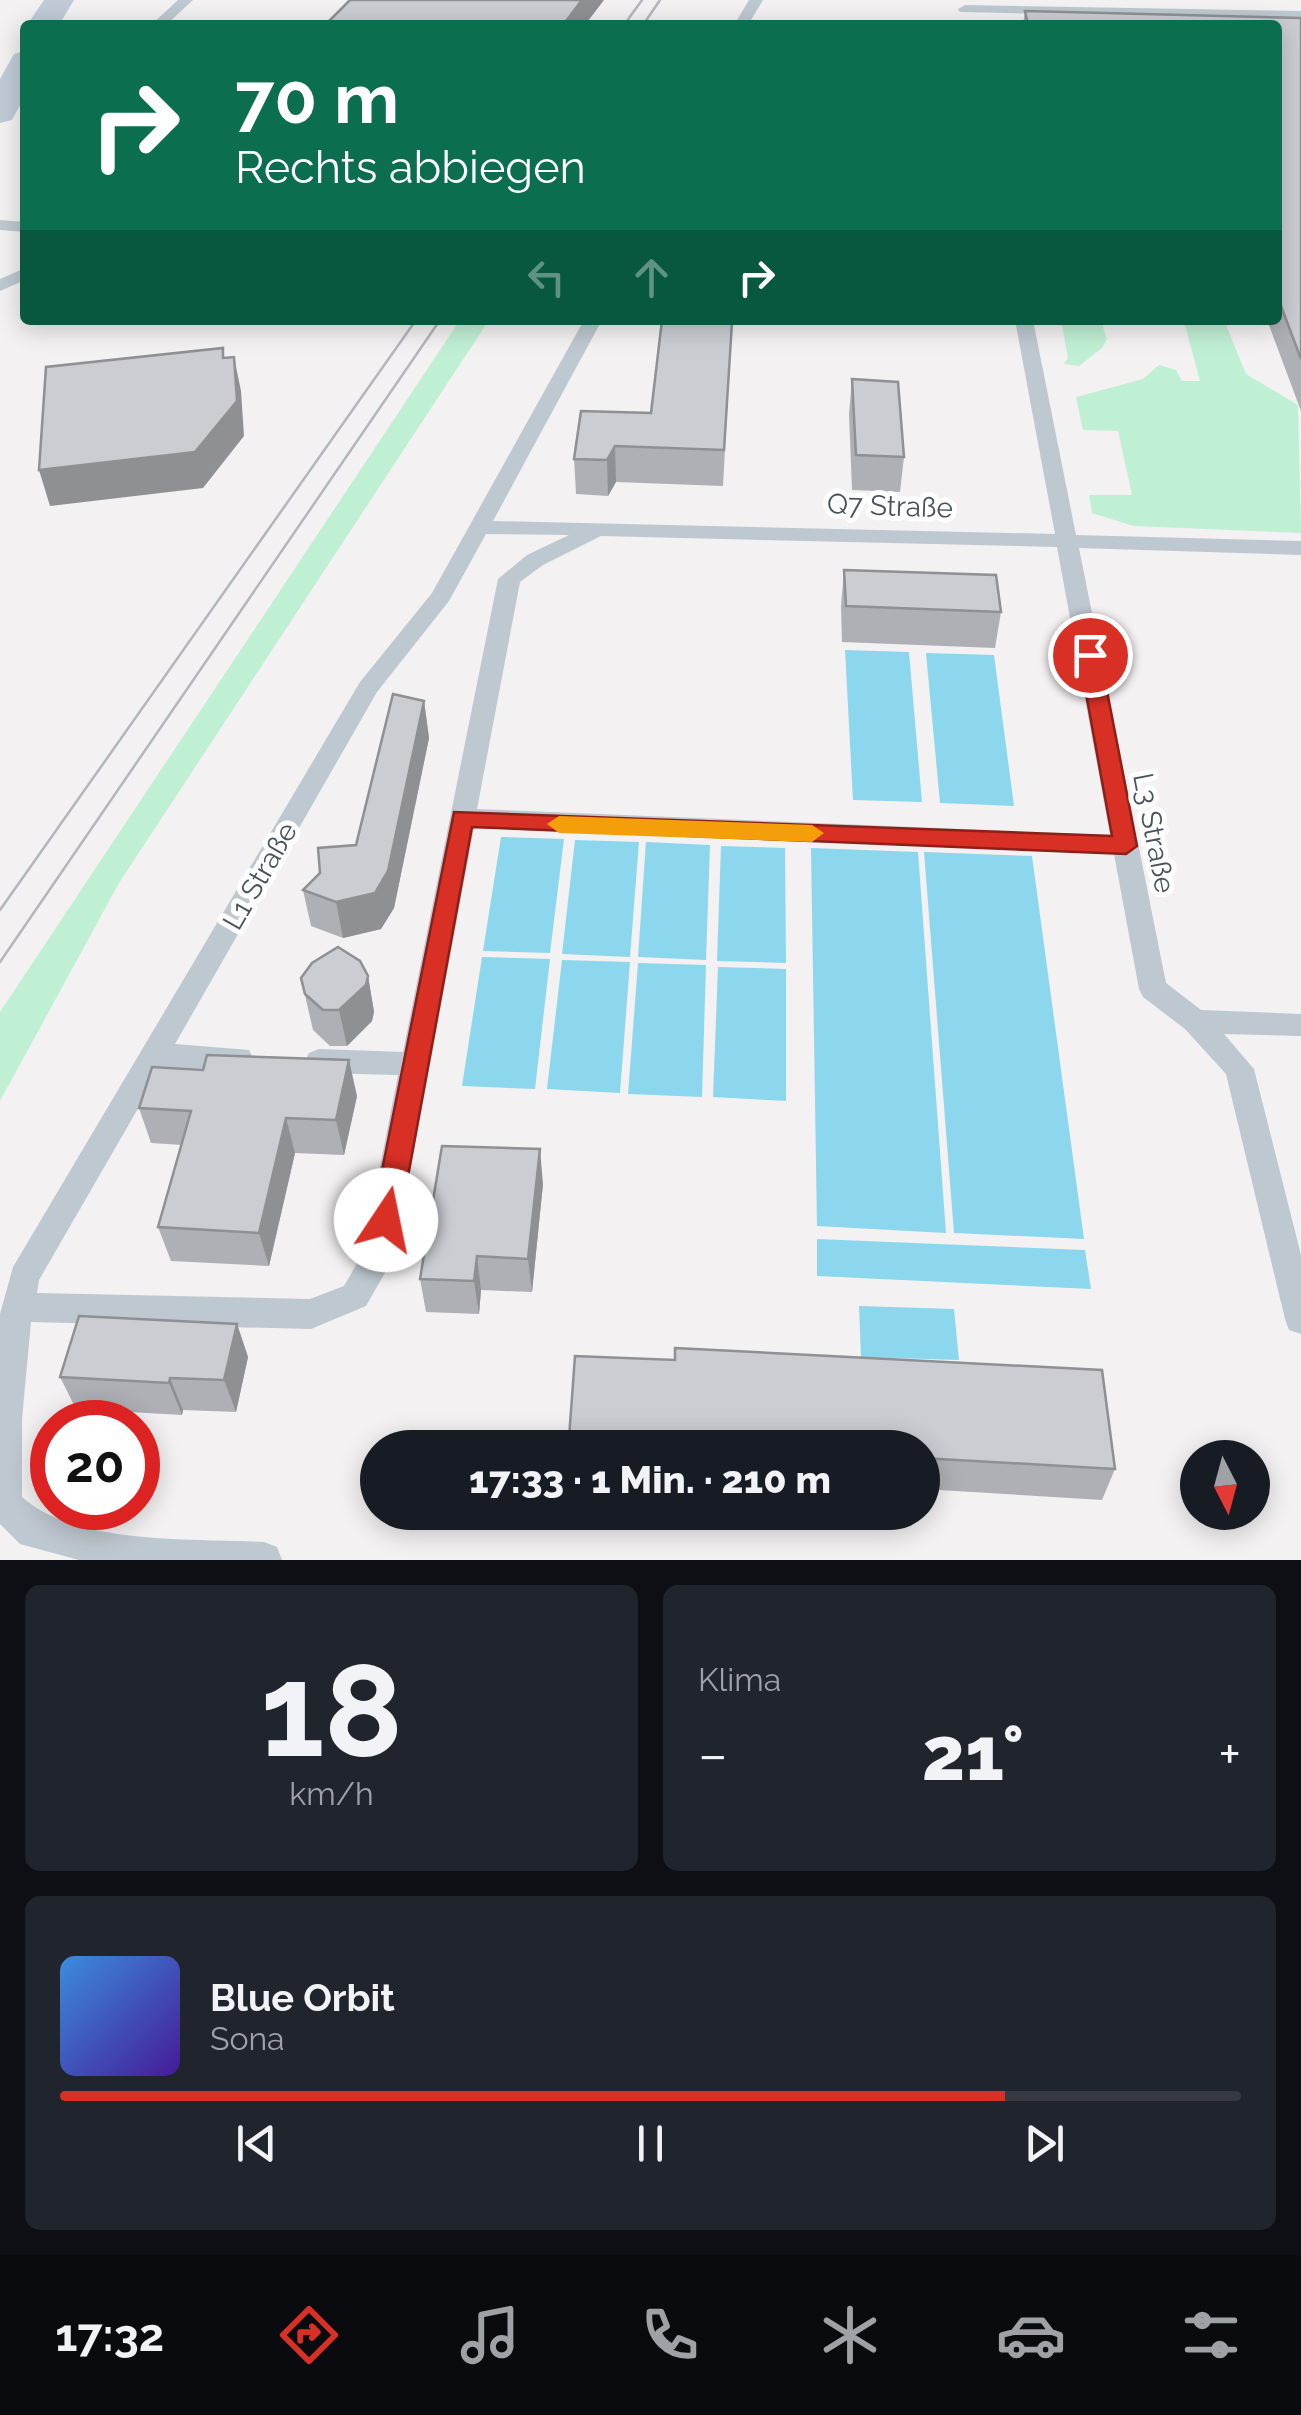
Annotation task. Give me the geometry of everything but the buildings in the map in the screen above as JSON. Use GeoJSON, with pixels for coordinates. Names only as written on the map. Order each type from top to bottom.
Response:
{"type":"FeatureCollection","features":[{"type":"Feature","properties":{"kind":"main road"},"geometry":{"type":"LineString","coordinates":[[0,113],[20,72]]}},
{"type":"Feature","properties":{"kind":"lane"},"geometry":{"type":"LineString","coordinates":[[164,20],[186,0]]}},
{"type":"Feature","properties":{"kind":"lane"},"geometry":{"type":"LineString","coordinates":[[966,11],[1301,16]]}},
{"type":"Feature","properties":{"kind":"lane","name":"L1 Straße"},"geometry":{"type":"LineString","coordinates":[[264,1560],[120,1552],[33,1531],[5,1505],[3,1460],[17,1306],[24,1277],[368,688],[441,596],[590,325]]}},
{"type":"Feature","properties":{"kind":"lane","name":"L3 Straße"},"geometry":{"type":"LineString","coordinates":[[1025,325],[1153,989],[1195,1021],[1239,1070],[1301,1319]]}},
{"type":"Feature","properties":{"kind":"lane","name":"Q7 Straße"},"geometry":{"type":"LineString","coordinates":[[477,527],[1301,548]]}},
{"type":"Feature","properties":{"kind":"lane"},"geometry":{"type":"LineString","coordinates":[[17,1306],[311,1314],[355,1296],[378,1257],[510,579],[535,560],[600,528]]}},
{"type":"Feature","properties":{"kind":"lane"},"geometry":{"type":"LineString","coordinates":[[462,818],[1126,846]]}},
{"type":"Feature","properties":{"kind":"lane"},"geometry":{"type":"LineString","coordinates":[[1195,1021],[1301,1025]]}},
{"type":"Feature","properties":{"kind":"lane"},"geometry":{"type":"LineString","coordinates":[[154,1055],[416,1064]]}},
{"type":"Feature","properties":{"kind":"green space"},"geometry":{"type":"Polygon","coordinates":[[[457,325],[486,325],[119,883],[0,1101],[0,1012],[457,325]]]}},
{"type":"Feature","properties":{"kind":"green space"},"geometry":{"type":"Polygon","coordinates":[[[1062,325],[1102,325],[1107,339],[1102,348],[1079,366],[1064,364],[1068,358],[1062,325]]]}},
{"type":"Feature","properties":{"kind":"green space"},"geometry":{"type":"Polygon","coordinates":[[[1185,325],[1226,325],[1246,374],[1298,405],[1301,533],[1134,526],[1092,513],[1089,495],[1132,495],[1118,431],[1083,430],[1076,397],[1143,379],[1159,365],[1176,370],[1182,381],[1200,381],[1185,325]]]}},
{"type":"Feature","properties":{"kind":"water"},"geometry":{"type":"Polygon","coordinates":[[[845,650],[909,652],[922,802],[853,800],[845,650]]]}},
{"type":"Feature","properties":{"kind":"water"},"geometry":{"type":"Polygon","coordinates":[[[926,653],[994,655],[1014,806],[940,803],[926,653]]]}},
{"type":"Feature","properties":{"kind":"water"},"geometry":{"type":"Polygon","coordinates":[[[501,837],[564,839],[550,953],[483,951],[501,837]]]}},
{"type":"Feature","properties":{"kind":"water"},"geometry":{"type":"Polygon","coordinates":[[[575,840],[639,842],[630,957],[562,954],[575,840]]]}},
{"type":"Feature","properties":{"kind":"water"},"geometry":{"type":"Polygon","coordinates":[[[646,842],[710,845],[706,960],[638,957],[646,842]]]}},
{"type":"Feature","properties":{"kind":"water"},"geometry":{"type":"Polygon","coordinates":[[[721,846],[785,848],[786,963],[717,961],[721,846]]]}},
{"type":"Feature","properties":{"kind":"water"},"geometry":{"type":"Polygon","coordinates":[[[811,848],[918,852],[946,1233],[817,1226],[811,848]]]}},
{"type":"Feature","properties":{"kind":"water"},"geometry":{"type":"Polygon","coordinates":[[[924,852],[1032,856],[1084,1239],[954,1233],[924,852]]]}},
{"type":"Feature","properties":{"kind":"water"},"geometry":{"type":"Polygon","coordinates":[[[482,957],[550,959],[535,1089],[462,1086],[482,957]]]}},
{"type":"Feature","properties":{"kind":"water"},"geometry":{"type":"Polygon","coordinates":[[[562,960],[630,962],[620,1093],[547,1089],[562,960]]]}},
{"type":"Feature","properties":{"kind":"water"},"geometry":{"type":"Polygon","coordinates":[[[638,963],[706,965],[702,1097],[628,1094],[638,963]]]}},
{"type":"Feature","properties":{"kind":"water"},"geometry":{"type":"Polygon","coordinates":[[[718,967],[786,969],[786,1101],[713,1097],[718,967]]]}},
{"type":"Feature","properties":{"kind":"water"},"geometry":{"type":"Polygon","coordinates":[[[817,1239],[1085,1250],[1091,1289],[817,1276],[817,1239]]]}},
{"type":"Feature","properties":{"kind":"water"},"geometry":{"type":"Polygon","coordinates":[[[859,1306],[954,1309],[959,1360],[861,1357],[859,1306]]]}},
{"type":"Feature","properties":{"kind":"tram line"},"geometry":{"type":"LineString","coordinates":[[628,20],[642,0]]}},
{"type":"Feature","properties":{"kind":"tram line"},"geometry":{"type":"LineString","coordinates":[[646,20],[660,0]]}},
{"type":"Feature","properties":{"kind":"tram line"},"geometry":{"type":"LineString","coordinates":[[0,910],[412,325]]}},
{"type":"Feature","properties":{"kind":"tram line"},"geometry":{"type":"LineString","coordinates":[[0,962],[437,325]]}},
{"type":"Feature","properties":{"kind":"slow traffic"},"geometry":{"type":"LineString","coordinates":[[559,824],[812,833]]}},
{"type":"Feature","properties":{"kind":"route"},"geometry":{"type":"LineString","coordinates":[[386,1220],[462,818],[1126,846],[1090,655]]}}]}
